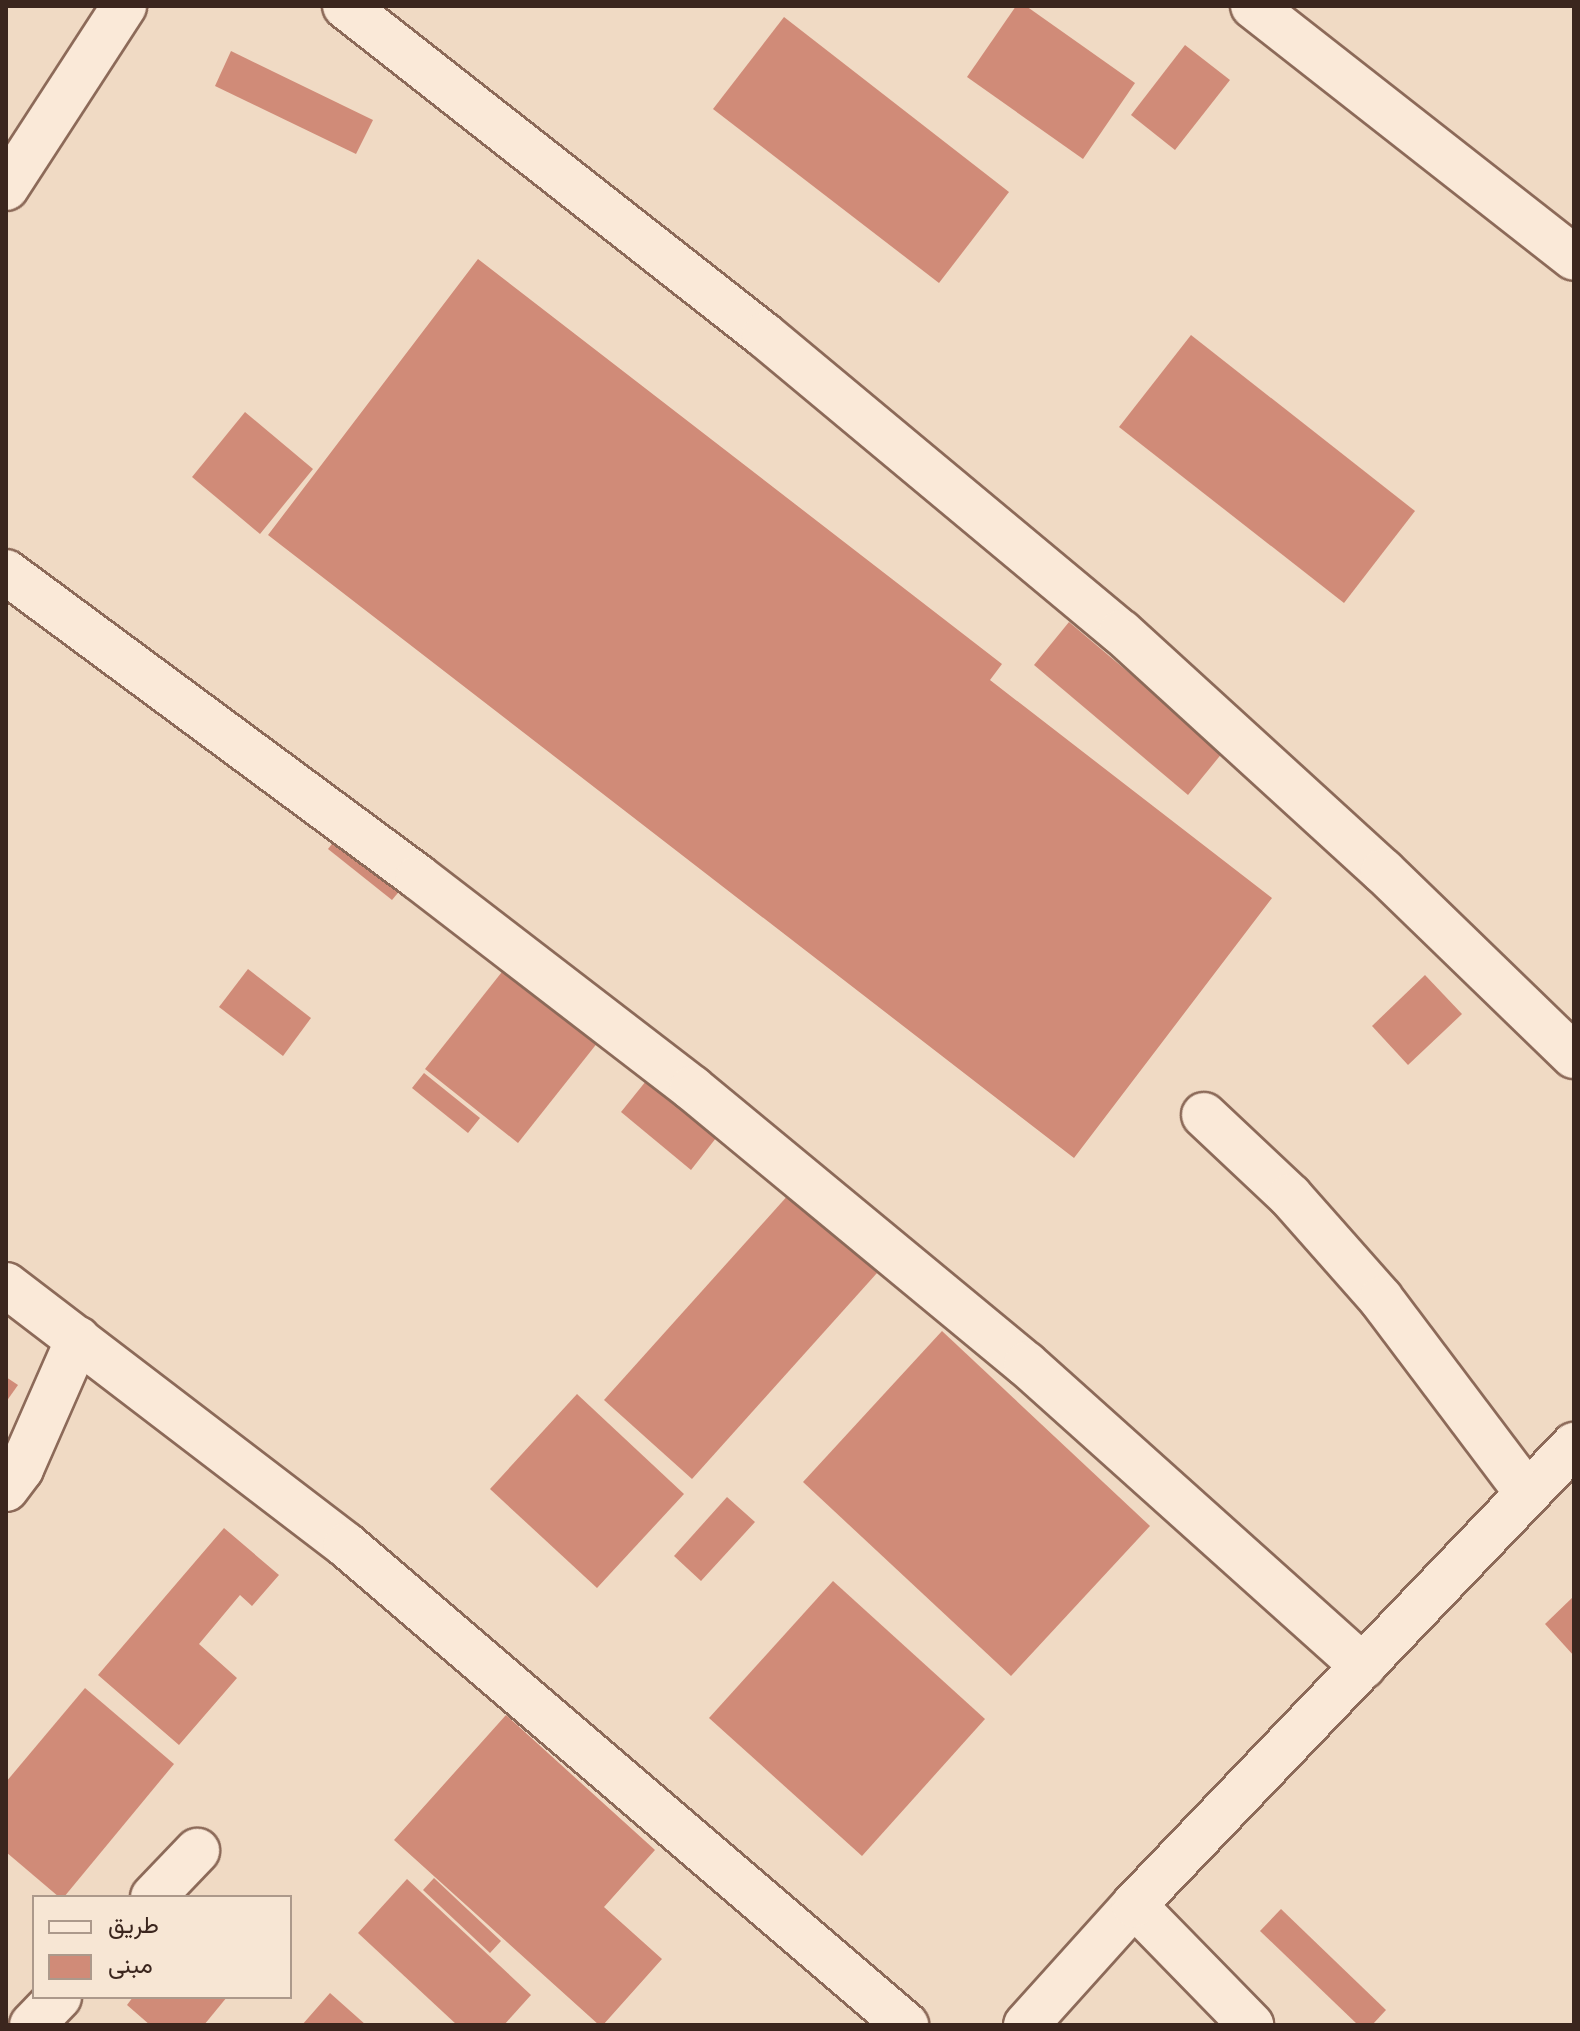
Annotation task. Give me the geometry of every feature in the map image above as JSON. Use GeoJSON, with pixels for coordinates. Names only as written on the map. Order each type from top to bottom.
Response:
{"type":"FeatureCollection","features":[{"type":"Feature","properties":{"kind":"street"},"geometry":{"type":"LineString","coordinates":[[6,188],[124,6]]}},
{"type":"Feature","properties":{"kind":"street"},"geometry":{"type":"LineString","coordinates":[[345,6],[764,335],[1121,632],[1383,871],[1574,1056]]}},
{"type":"Feature","properties":{"kind":"street"},"geometry":{"type":"LineString","coordinates":[[1253,6],[1574,258]]}},
{"type":"Feature","properties":{"kind":"street"},"geometry":{"type":"LineString","coordinates":[[6,572],[418,877],[692,1088],[1026,1364],[1363,1666]]}},
{"type":"Feature","properties":{"kind":"street"},"geometry":{"type":"LineString","coordinates":[[1204,1115],[1290,1196],[1381,1299],[1527,1493]]}},
{"type":"Feature","properties":{"kind":"street"},"geometry":{"type":"LineString","coordinates":[[6,1285],[346,1545],[906,2025]]}},
{"type":"Feature","properties":{"kind":"street"},"geometry":{"type":"LineString","coordinates":[[6,1489],[21,1469],[78,1339]]}},
{"type":"Feature","properties":{"kind":"street"},"geometry":{"type":"LineString","coordinates":[[1026,2025],[1134,1905],[1574,1445]]}},
{"type":"Feature","properties":{"kind":"street"},"geometry":{"type":"LineString","coordinates":[[155,1895],[197,1851]]}},
{"type":"Feature","properties":{"kind":"street"},"geometry":{"type":"LineString","coordinates":[[1134,1905],[1251,2025]]}},
{"type":"Feature","properties":{"kind":"street"},"geometry":{"type":"LineString","coordinates":[[32,2025],[57,1999]]}},
{"type":"Feature","properties":{"kind":"building"},"geometry":{"type":"Polygon","coordinates":[[[1016,6],[1026,6],[1135,83],[1083,159],[967,77],[1016,6]]]}},
{"type":"Feature","properties":{"kind":"building"},"geometry":{"type":"Polygon","coordinates":[[[784,17],[1009,192],[939,283],[713,109],[784,17]]]}},
{"type":"Feature","properties":{"kind":"building"},"geometry":{"type":"Polygon","coordinates":[[[1185,45],[1230,80],[1175,150],[1131,115],[1185,45]]]}},
{"type":"Feature","properties":{"kind":"building"},"geometry":{"type":"Polygon","coordinates":[[[231,51],[373,120],[356,154],[215,86],[231,51]]]}},
{"type":"Feature","properties":{"kind":"building"},"geometry":{"type":"Polygon","coordinates":[[[478,259],[1002,664],[990,680],[1272,898],[1074,1158],[268,535],[478,259]]]}},
{"type":"Feature","properties":{"kind":"building"},"geometry":{"type":"Polygon","coordinates":[[[1191,335],[1415,511],[1344,603],[1119,427],[1191,335]]]}},
{"type":"Feature","properties":{"kind":"building"},"geometry":{"type":"Polygon","coordinates":[[[245,412],[313,469],[260,534],[192,477],[245,412]]]}},
{"type":"Feature","properties":{"kind":"building"},"geometry":{"type":"Polygon","coordinates":[[[1069,622],[1223,752],[1188,795],[1034,665],[1069,622]]]}},
{"type":"Feature","properties":{"kind":"building"},"geometry":{"type":"Polygon","coordinates":[[[342,831],[407,882],[392,900],[328,849],[342,831]]]}},
{"type":"Feature","properties":{"kind":"building"},"geometry":{"type":"Polygon","coordinates":[[[513,958],[606,1032],[518,1143],[425,1069],[513,958]]]}},
{"type":"Feature","properties":{"kind":"building"},"geometry":{"type":"Polygon","coordinates":[[[248,969],[311,1018],[283,1056],[219,1007],[248,969]]]}},
{"type":"Feature","properties":{"kind":"building"},"geometry":{"type":"Polygon","coordinates":[[[1425,975],[1462,1014],[1408,1065],[1372,1026],[1425,975]]]}},
{"type":"Feature","properties":{"kind":"building"},"geometry":{"type":"Polygon","coordinates":[[[424,1073],[480,1118],[468,1133],[412,1088],[424,1073]]]}},
{"type":"Feature","properties":{"kind":"building"},"geometry":{"type":"Polygon","coordinates":[[[646,1081],[716,1138],[691,1170],[621,1112],[646,1081]]]}},
{"type":"Feature","properties":{"kind":"building"},"geometry":{"type":"Polygon","coordinates":[[[790,1193],[877,1273],[692,1479],[604,1400],[790,1193]]]}},
{"type":"Feature","properties":{"kind":"building"},"geometry":{"type":"Polygon","coordinates":[[[942,1331],[1150,1526],[1011,1676],[803,1482],[942,1331]]]}},
{"type":"Feature","properties":{"kind":"building"},"geometry":{"type":"Polygon","coordinates":[[[6,1377],[18,1385],[6,1402],[6,1377]]]}},
{"type":"Feature","properties":{"kind":"building"},"geometry":{"type":"Polygon","coordinates":[[[577,1394],[684,1494],[597,1588],[490,1489],[577,1394]]]}},
{"type":"Feature","properties":{"kind":"building"},"geometry":{"type":"Polygon","coordinates":[[[727,1497],[755,1522],[701,1581],[674,1556],[727,1497]]]}},
{"type":"Feature","properties":{"kind":"building"},"geometry":{"type":"Polygon","coordinates":[[[224,1528],[279,1575],[252,1606],[240,1595],[199,1644],[237,1678],[179,1745],[98,1675],[224,1528]]]}},
{"type":"Feature","properties":{"kind":"building"},"geometry":{"type":"Polygon","coordinates":[[[833,1581],[985,1719],[862,1856],[709,1718],[833,1581]]]}},
{"type":"Feature","properties":{"kind":"building"},"geometry":{"type":"Polygon","coordinates":[[[1574,1596],[1574,1656],[1545,1624],[1574,1596]]]}},
{"type":"Feature","properties":{"kind":"building"},"geometry":{"type":"Polygon","coordinates":[[[85,1688],[174,1764],[66,1895],[57,1895],[6,1852],[6,1782],[85,1688]]]}},
{"type":"Feature","properties":{"kind":"building"},"geometry":{"type":"Polygon","coordinates":[[[506,1715],[655,1850],[604,1907],[662,1959],[603,2025],[599,2025],[394,1840],[506,1715]]]}},
{"type":"Feature","properties":{"kind":"building"},"geometry":{"type":"Polygon","coordinates":[[[434,1878],[501,1941],[490,1953],[423,1890],[434,1878]]]}},
{"type":"Feature","properties":{"kind":"building"},"geometry":{"type":"Polygon","coordinates":[[[407,1879],[531,1995],[504,2025],[457,2025],[358,1933],[407,1879]]]}},
{"type":"Feature","properties":{"kind":"building"},"geometry":{"type":"Polygon","coordinates":[[[1281,1909],[1386,2010],[1372,2025],[1358,2025],[1260,1931],[1281,1909]]]}},
{"type":"Feature","properties":{"kind":"building"},"geometry":{"type":"Polygon","coordinates":[[[330,1993],[366,2025],[302,2025],[330,1993]]]}},
{"type":"Feature","properties":{"kind":"building"},"geometry":{"type":"Polygon","coordinates":[[[132,1999],[225,1999],[204,2025],[150,2025],[127,2005],[132,1999]]]}}]}
